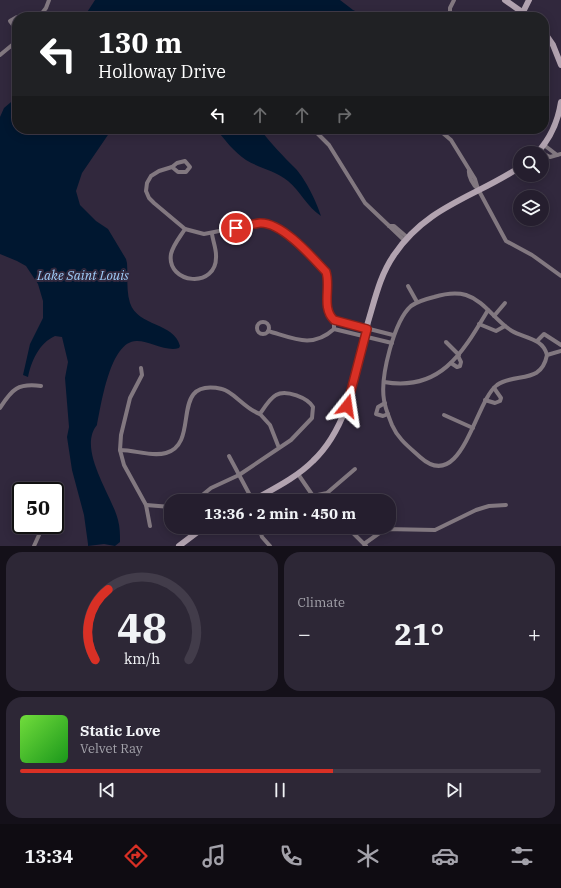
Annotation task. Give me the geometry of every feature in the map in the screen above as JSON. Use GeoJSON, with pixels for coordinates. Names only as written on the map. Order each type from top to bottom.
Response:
{"type":"FeatureCollection","features":[{"type":"Feature","properties":{"kind":"main road"},"geometry":{"type":"LineString","coordinates":[[505,0],[523,12],[530,0]]}},
{"type":"Feature","properties":{"kind":"main road"},"geometry":{"type":"LineString","coordinates":[[549,38],[554,45],[561,65]]}},
{"type":"Feature","properties":{"kind":"main road"},"geometry":{"type":"LineString","coordinates":[[544,145],[557,119],[561,102]]}},
{"type":"Feature","properties":{"kind":"main road"},"geometry":{"type":"LineString","coordinates":[[265,494],[298,474],[325,449],[339,424],[347,406],[382,278],[395,254],[406,240],[432,216],[513,171]]}},
{"type":"Feature","properties":{"kind":"main road"},"geometry":{"type":"LineString","coordinates":[[179,546],[195,534]]}},
{"type":"Feature","properties":{"kind":"street"},"geometry":{"type":"LineString","coordinates":[[42,12],[46,8],[49,0]]}},
{"type":"Feature","properties":{"kind":"street"},"geometry":{"type":"LineString","coordinates":[[450,12],[450,8],[454,0]]}},
{"type":"Feature","properties":{"kind":"street"},"geometry":{"type":"LineString","coordinates":[[0,55],[12,45]]}},
{"type":"Feature","properties":{"kind":"street"},"geometry":{"type":"LineString","coordinates":[[318,134],[329,145],[365,203],[389,226],[394,226],[406,240]]}},
{"type":"Feature","properties":{"kind":"street"},"geometry":{"type":"LineString","coordinates":[[444,134],[451,140],[478,184],[478,189],[506,241],[532,255],[561,276]]}},
{"type":"Feature","properties":{"kind":"street"},"geometry":{"type":"LineString","coordinates":[[544,145],[559,155]]}},
{"type":"Feature","properties":{"kind":"street"},"geometry":{"type":"LineString","coordinates":[[549,157],[559,155]]}},
{"type":"Feature","properties":{"kind":"street"},"geometry":{"type":"LineString","coordinates":[[172,168],[158,171],[151,176],[147,183],[146,190],[154,203],[185,230],[195,233],[212,234],[260,223],[269,224],[284,232],[326,272],[328,278],[328,310],[334,320],[334,329]]}},
{"type":"Feature","properties":{"kind":"street"},"geometry":{"type":"LineString","coordinates":[[185,230],[171,254],[172,263],[175,270],[182,276],[192,279],[205,277],[215,264],[216,256],[212,234]]}},
{"type":"Feature","properties":{"kind":"street"},"geometry":{"type":"LineString","coordinates":[[557,273],[561,269]]}},
{"type":"Feature","properties":{"kind":"street"},"geometry":{"type":"LineString","coordinates":[[408,286],[417,302]]}},
{"type":"Feature","properties":{"kind":"street"},"geometry":{"type":"LineString","coordinates":[[445,294],[467,296],[488,310],[505,326],[537,341],[543,346],[547,355],[546,363],[534,375],[508,380],[494,388],[486,400],[468,440],[460,452],[449,462],[438,466],[426,462],[401,440],[394,429],[384,403],[384,382],[393,335],[403,316],[417,302],[445,294]]}},
{"type":"Feature","properties":{"kind":"street"},"geometry":{"type":"LineString","coordinates":[[494,316],[505,303]]}},
{"type":"Feature","properties":{"kind":"street"},"geometry":{"type":"LineString","coordinates":[[384,382],[401,385],[414,383],[425,379],[451,363],[459,355],[488,310]]}},
{"type":"Feature","properties":{"kind":"street"},"geometry":{"type":"LineString","coordinates":[[334,320],[393,335]]}},
{"type":"Feature","properties":{"kind":"street"},"geometry":{"type":"LineString","coordinates":[[479,324],[496,331],[505,326]]}},
{"type":"Feature","properties":{"kind":"street"},"geometry":{"type":"LineString","coordinates":[[268,331],[311,342],[319,340],[334,329],[392,343]]}},
{"type":"Feature","properties":{"kind":"street"},"geometry":{"type":"LineString","coordinates":[[537,341],[544,334],[561,345]]}},
{"type":"Feature","properties":{"kind":"street"},"geometry":{"type":"LineString","coordinates":[[446,342],[459,355],[461,362],[460,366],[457,367],[451,363]]}},
{"type":"Feature","properties":{"kind":"street"},"geometry":{"type":"LineString","coordinates":[[547,355],[561,351]]}},
{"type":"Feature","properties":{"kind":"street"},"geometry":{"type":"LineString","coordinates":[[141,368],[142,375],[130,398],[121,435],[120,450],[124,464],[146,505],[150,526]]}},
{"type":"Feature","properties":{"kind":"street"},"geometry":{"type":"LineString","coordinates":[[0,408],[5,400],[18,388],[26,384],[41,386]]}},
{"type":"Feature","properties":{"kind":"street"},"geometry":{"type":"LineString","coordinates":[[120,450],[157,454],[173,450],[183,435],[186,414],[192,396],[196,390],[204,387],[224,389],[240,402],[260,414],[270,425],[279,448]]}},
{"type":"Feature","properties":{"kind":"street"},"geometry":{"type":"LineString","coordinates":[[486,400],[495,403],[500,401],[501,398],[494,388]]}},
{"type":"Feature","properties":{"kind":"street"},"geometry":{"type":"LineString","coordinates":[[204,494],[211,488],[239,475],[291,440],[312,418],[314,410],[312,404],[306,399],[286,394],[279,394],[273,397],[260,414]]}},
{"type":"Feature","properties":{"kind":"street"},"geometry":{"type":"LineString","coordinates":[[384,403],[378,407],[376,414],[383,416],[388,414]]}},
{"type":"Feature","properties":{"kind":"street"},"geometry":{"type":"LineString","coordinates":[[444,415],[473,428]]}},
{"type":"Feature","properties":{"kind":"street"},"geometry":{"type":"LineString","coordinates":[[230,456],[249,494]]}},
{"type":"Feature","properties":{"kind":"street"},"geometry":{"type":"LineString","coordinates":[[323,494],[327,493],[355,469]]}},
{"type":"Feature","properties":{"kind":"street"},"geometry":{"type":"LineString","coordinates":[[298,474],[313,494]]}},
{"type":"Feature","properties":{"kind":"street"},"geometry":{"type":"LineString","coordinates":[[146,505],[164,506]]}},
{"type":"Feature","properties":{"kind":"street"},"geometry":{"type":"LineString","coordinates":[[354,534],[365,545],[385,529],[435,530],[476,510],[489,506],[506,505]]}},
{"type":"Feature","properties":{"kind":"street"},"geometry":{"type":"LineString","coordinates":[[34,546],[38,534]]}},
{"type":"Feature","properties":{"kind":"street"},"geometry":{"type":"LineString","coordinates":[[261,534],[270,546]]}},
{"type":"Feature","properties":{"kind":"water"},"geometry":{"type":"Polygon","coordinates":[[[95,0],[340,0],[357,12],[87,12],[95,0]]]}},
{"type":"Feature","properties":{"kind":"water","name":"Lake Saint Louis"},"geometry":{"type":"Polygon","coordinates":[[[12,101],[12,134],[109,134],[82,173],[76,191],[80,205],[96,221],[108,229],[126,259],[129,298],[134,311],[148,321],[171,333],[176,338],[180,346],[179,348],[169,349],[142,341],[128,344],[120,351],[108,376],[97,425],[92,435],[91,446],[93,459],[119,523],[120,542],[115,546],[104,544],[88,546],[84,515],[72,470],[67,437],[69,427],[65,378],[68,362],[62,337],[55,336],[44,343],[31,365],[28,377],[23,375],[30,344],[43,318],[43,301],[38,284],[26,266],[0,254],[0,117],[4,108],[12,101]]]}},
{"type":"Feature","properties":{"kind":"water"},"geometry":{"type":"Polygon","coordinates":[[[220,134],[264,134],[304,179],[321,216],[288,181],[246,160],[226,142],[220,134]]]}},
{"type":"Feature","properties":{"kind":"route"},"geometry":{"type":"LineString","coordinates":[[236,228],[260,223],[278,227],[326,272],[328,278],[328,310],[331,318],[367,329],[347,406]]}}]}
